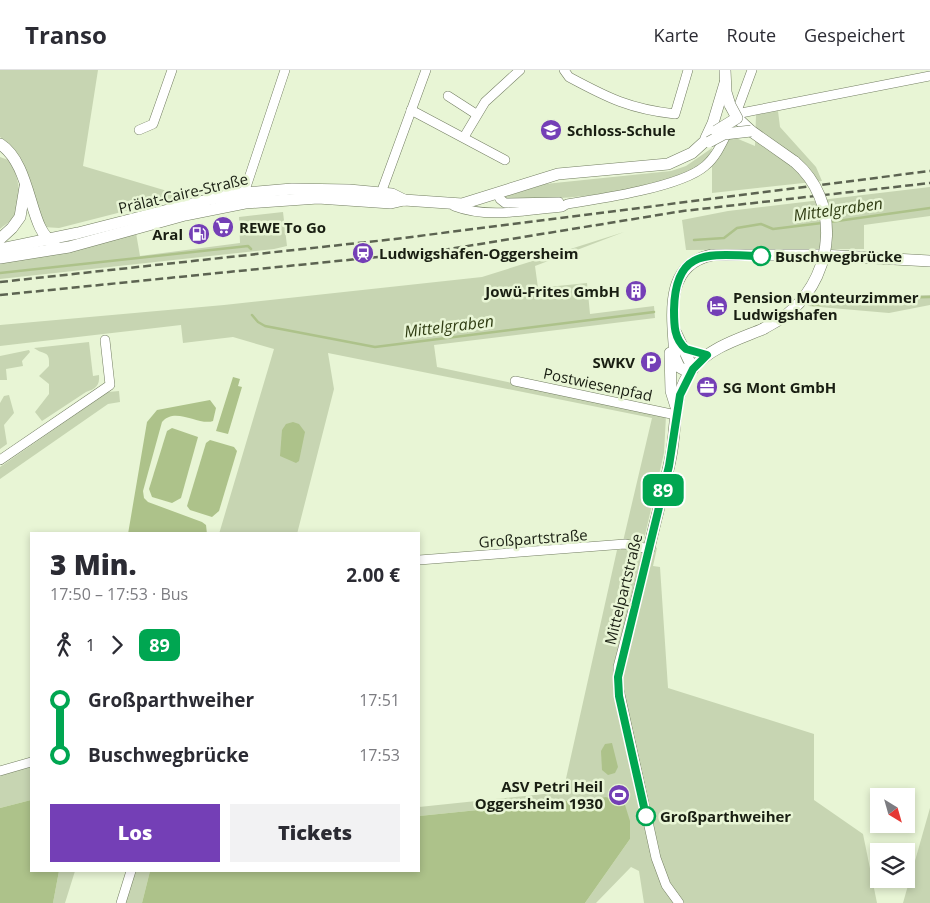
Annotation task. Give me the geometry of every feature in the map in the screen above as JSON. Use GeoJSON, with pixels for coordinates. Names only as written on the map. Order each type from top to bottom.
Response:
{"type":"FeatureCollection","features":[{"type":"Feature","properties":{"kind":"street"},"geometry":{"type":"LineString","coordinates":[[139,130],[153,124],[172,70]]}},
{"type":"Feature","properties":{"kind":"street"},"geometry":{"type":"LineString","coordinates":[[244,198],[285,70]]}},
{"type":"Feature","properties":{"kind":"street"},"geometry":{"type":"LineString","coordinates":[[381,198],[426,70]]}},
{"type":"Feature","properties":{"kind":"street"},"geometry":{"type":"LineString","coordinates":[[464,137],[476,114],[485,102],[520,70]]}},
{"type":"Feature","properties":{"kind":"street"},"geometry":{"type":"LineString","coordinates":[[569,72],[623,104],[643,110],[675,114],[688,70]]}},
{"type":"Feature","properties":{"kind":"street"},"geometry":{"type":"LineString","coordinates":[[706,142],[725,83],[725,70]]}},
{"type":"Feature","properties":{"kind":"street"},"geometry":{"type":"LineString","coordinates":[[735,112],[752,70]]}},
{"type":"Feature","properties":{"kind":"street"},"geometry":{"type":"LineString","coordinates":[[735,112],[930,76]]}},
{"type":"Feature","properties":{"kind":"street"},"geometry":{"type":"LineString","coordinates":[[691,371],[707,355],[763,329],[792,311],[808,292],[822,266],[827,232],[822,202],[808,174],[784,153],[751,131],[735,112],[725,83]]}},
{"type":"Feature","properties":{"kind":"street"},"geometry":{"type":"LineString","coordinates":[[448,96],[476,114]]}},
{"type":"Feature","properties":{"kind":"street"},"geometry":{"type":"LineString","coordinates":[[411,110],[505,160]]}},
{"type":"Feature","properties":{"kind":"street","name":"Prälat-Caire-Straße"},"geometry":{"type":"LineString","coordinates":[[0,248],[48,240],[244,198],[318,189],[381,198],[392,194],[404,200],[450,204],[471,202],[558,174],[668,164],[686,158],[706,142],[735,112]]}},
{"type":"Feature","properties":{"kind":"street","name":"Prälat-Caire-Straße"},"geometry":{"type":"LineString","coordinates":[[450,204],[470,210],[504,212],[562,207],[567,204],[615,197],[686,178],[714,156],[735,112]]}},
{"type":"Feature","properties":{"kind":"street"},"geometry":{"type":"LineString","coordinates":[[706,142],[724,134],[751,131]]}},
{"type":"Feature","properties":{"kind":"street"},"geometry":{"type":"LineString","coordinates":[[0,144],[12,154],[19,166],[29,190],[37,223],[48,240],[73,244]]}},
{"type":"Feature","properties":{"kind":"street"},"geometry":{"type":"LineString","coordinates":[[0,239],[20,217],[26,185]]}},
{"type":"Feature","properties":{"kind":"street","name":"Prälat-Caire-Straße"},"geometry":{"type":"LineString","coordinates":[[497,193],[505,203],[562,202],[567,204]]}},
{"type":"Feature","properties":{"kind":"street","name":"Prälat-Caire-Straße"},"geometry":{"type":"LineString","coordinates":[[0,258],[69,246],[167,215]]}},
{"type":"Feature","properties":{"kind":"street"},"geometry":{"type":"LineString","coordinates":[[691,371],[676,363],[674,294],[684,268],[696,259],[712,255],[822,256],[930,261]]}},
{"type":"Feature","properties":{"kind":"street"},"geometry":{"type":"LineString","coordinates":[[674,330],[691,371]]}},
{"type":"Feature","properties":{"kind":"street"},"geometry":{"type":"LineString","coordinates":[[674,330],[670,336],[671,391],[676,412]]}},
{"type":"Feature","properties":{"kind":"street"},"geometry":{"type":"LineString","coordinates":[[0,460],[110,385],[105,340]]}},
{"type":"Feature","properties":{"kind":"street"},"geometry":{"type":"LineString","coordinates":[[681,345],[691,352],[707,355]]}},
{"type":"Feature","properties":{"kind":"street","name":"Mittelpartstraße"},"geometry":{"type":"LineString","coordinates":[[679,903],[666,885],[656,858],[618,692],[618,667],[672,454],[676,412],[680,395],[691,371]]}},
{"type":"Feature","properties":{"kind":"street","name":"Postwiesenpfad"},"geometry":{"type":"LineString","coordinates":[[515,381],[676,412]]}},
{"type":"Feature","properties":{"kind":"street","name":"Großpartstraße"},"geometry":{"type":"LineString","coordinates":[[420,560],[625,544],[649,549]]}},
{"type":"Feature","properties":{"kind":"street"},"geometry":{"type":"LineString","coordinates":[[0,771],[30,762]]}},
{"type":"Feature","properties":{"kind":"street"},"geometry":{"type":"LineString","coordinates":[[121,903],[131,872]]}},
{"type":"Feature","properties":{"kind":"shaded area"},"geometry":{"type":"Polygon","coordinates":[[[0,70],[98,70],[83,166],[184,196],[59,228],[43,227],[25,167],[11,146],[0,137],[0,70]]]}},
{"type":"Feature","properties":{"kind":"shaded area"},"geometry":{"type":"Polygon","coordinates":[[[778,111],[780,127],[816,167],[822,181],[712,193],[712,166],[731,136],[755,146],[756,115],[778,111]]]}},
{"type":"Feature","properties":{"kind":"shaded area"},"geometry":{"type":"Polygon","coordinates":[[[712,148],[707,158],[696,166],[660,181],[621,191],[537,199],[504,199],[503,197],[545,184],[671,171],[686,166],[712,148]]]}},
{"type":"Feature","properties":{"kind":"shaded area"},"geometry":{"type":"Polygon","coordinates":[[[0,157],[11,161],[18,182],[19,197],[16,212],[12,219],[0,229],[0,157]]]}},
{"type":"Feature","properties":{"kind":"shaded area"},"geometry":{"type":"Polygon","coordinates":[[[930,187],[930,216],[864,225],[864,249],[686,250],[682,220],[728,211],[930,187]]]}},
{"type":"Feature","properties":{"kind":"shaded area"},"geometry":{"type":"Polygon","coordinates":[[[283,212],[287,246],[0,279],[0,263],[136,233],[140,256],[240,243],[239,217],[283,212]]]}},
{"type":"Feature","properties":{"kind":"shaded area"},"geometry":{"type":"Polygon","coordinates":[[[624,232],[535,266],[538,288],[587,283],[590,314],[654,306],[655,318],[434,345],[437,367],[666,416],[664,453],[643,544],[657,548],[653,566],[660,567],[668,688],[814,734],[814,800],[863,834],[870,868],[870,888],[874,888],[877,903],[644,903],[639,871],[631,867],[596,903],[585,903],[630,839],[606,797],[420,816],[420,807],[563,792],[617,550],[621,550],[652,418],[328,353],[334,389],[298,532],[220,532],[274,349],[233,337],[183,343],[181,325],[0,346],[0,325],[224,305],[482,277],[624,232]]]}},
{"type":"Feature","properties":{"kind":"shaded area"},"geometry":{"type":"Polygon","coordinates":[[[930,295],[930,305],[889,313],[808,306],[810,303],[886,296],[930,295]]]}},
{"type":"Feature","properties":{"kind":"shaded area"},"geometry":{"type":"Polygon","coordinates":[[[89,342],[93,376],[99,375],[98,384],[42,421],[35,412],[49,394],[49,384],[39,376],[49,366],[49,361],[46,354],[34,348],[89,342]]]}},
{"type":"Feature","properties":{"kind":"shaded area"},"geometry":{"type":"Polygon","coordinates":[[[29,350],[30,352],[22,361],[23,366],[6,369],[7,380],[0,380],[0,356],[29,350]]]}},
{"type":"Feature","properties":{"kind":"shaded area"},"geometry":{"type":"Polygon","coordinates":[[[233,377],[240,379],[238,386],[242,387],[228,434],[216,431],[233,377]]]}},
{"type":"Feature","properties":{"kind":"shaded area"},"geometry":{"type":"Polygon","coordinates":[[[119,391],[120,402],[108,404],[0,479],[0,467],[108,392],[119,391]]]}},
{"type":"Feature","properties":{"kind":"shaded area"},"geometry":{"type":"Polygon","coordinates":[[[9,395],[14,413],[4,425],[7,444],[0,449],[0,403],[4,396],[9,395]]]}},
{"type":"Feature","properties":{"kind":"shaded area"},"geometry":{"type":"Polygon","coordinates":[[[210,400],[216,408],[213,421],[207,422],[173,416],[162,422],[143,491],[144,498],[148,502],[202,522],[206,525],[207,532],[128,532],[147,422],[157,410],[210,400]]]}},
{"type":"Feature","properties":{"kind":"shaded area"},"geometry":{"type":"Polygon","coordinates":[[[293,422],[299,424],[305,432],[299,461],[296,463],[280,456],[282,430],[286,424],[293,422]]]}},
{"type":"Feature","properties":{"kind":"shaded area"},"geometry":{"type":"Polygon","coordinates":[[[172,428],[198,437],[181,498],[172,503],[152,497],[149,489],[167,431],[172,428]]]}},
{"type":"Feature","properties":{"kind":"shaded area"},"geometry":{"type":"Polygon","coordinates":[[[210,440],[234,447],[237,451],[219,511],[212,517],[190,510],[187,506],[206,443],[210,440]]]}},
{"type":"Feature","properties":{"kind":"shaded area"},"geometry":{"type":"Polygon","coordinates":[[[612,743],[618,767],[615,773],[608,775],[602,770],[601,751],[605,744],[612,743]]]}},
{"type":"Feature","properties":{"kind":"shaded area"},"geometry":{"type":"Polygon","coordinates":[[[30,764],[30,800],[0,808],[0,773],[30,764]]]}},
{"type":"Feature","properties":{"kind":"shaded area","name":"Großparthweiher"},"geometry":{"type":"Polygon","coordinates":[[[606,797],[625,805],[630,821],[630,839],[585,903],[142,903],[150,872],[420,872],[420,816],[606,797]]]}},
{"type":"Feature","properties":{"kind":"shaded area"},"geometry":{"type":"Polygon","coordinates":[[[30,800],[30,872],[59,872],[53,903],[0,903],[0,808],[30,800]]]}},
{"type":"Feature","properties":{"kind":"shaded area"},"geometry":{"type":"Polygon","coordinates":[[[930,808],[930,903],[903,903],[907,888],[915,888],[915,861],[930,808]]]}},
{"type":"Feature","properties":{"kind":"shaded area"},"geometry":{"type":"Polygon","coordinates":[[[59,872],[75,872],[65,903],[53,903],[59,872]]]}},
{"type":"Feature","properties":{"kind":"shaded area"},"geometry":{"type":"Polygon","coordinates":[[[134,872],[150,872],[142,903],[124,903],[134,872]]]}},
{"type":"Feature","properties":{"kind":"waterway","name":"Mittelgraben"},"geometry":{"type":"LineString","coordinates":[[830,222],[930,208]]}},
{"type":"Feature","properties":{"kind":"waterway","name":"Mittelgraben"},"geometry":{"type":"LineString","coordinates":[[694,240],[724,238],[737,228],[761,224],[773,229],[822,223]]}},
{"type":"Feature","properties":{"kind":"waterway","name":"Mittelgraben"},"geometry":{"type":"LineString","coordinates":[[0,273],[248,246],[251,249]]}},
{"type":"Feature","properties":{"kind":"waterway"},"geometry":{"type":"LineString","coordinates":[[813,305],[888,298],[930,297]]}},
{"type":"Feature","properties":{"kind":"waterway","name":"Mittelgraben"},"geometry":{"type":"LineString","coordinates":[[252,315],[265,326],[375,347],[654,312]]}},
{"type":"Feature","properties":{"kind":"railway"},"geometry":{"type":"LineString","coordinates":[[0,282],[395,239],[930,171]]}},
{"type":"Feature","properties":{"kind":"railway"},"geometry":{"type":"LineString","coordinates":[[0,295],[437,251],[683,211],[930,183]]}},
{"type":"Feature","properties":{"kind":"bus line","name":"89"},"geometry":{"type":"LineString","coordinates":[[646,816],[619,696],[618,667],[669,466],[676,409],[684,383],[693,369],[707,355],[691,352],[681,345],[674,330],[674,294],[679,275],[689,263],[696,259],[712,255],[761,256]]}},
{"type":"Feature","properties":{"kind":"place","name":"Schloss-Schule"},"geometry":{"type":"Point","coordinates":[551,130]}},
{"type":"Feature","properties":{"kind":"place","name":"REWE To Go"},"geometry":{"type":"Point","coordinates":[223,227]}},
{"type":"Feature","properties":{"kind":"place","name":"Aral"},"geometry":{"type":"Point","coordinates":[199,234]}},
{"type":"Feature","properties":{"kind":"place","name":"Ludwigshafen-Oggersheim"},"geometry":{"type":"Point","coordinates":[363,253]}},
{"type":"Feature","properties":{"kind":"place","name":"Buschwegbrücke"},"geometry":{"type":"Point","coordinates":[761,256]}},
{"type":"Feature","properties":{"kind":"place","name":"Jowü-Frites GmbH"},"geometry":{"type":"Point","coordinates":[636,291]}},
{"type":"Feature","properties":{"kind":"place","name":"Pension Monteurzimmer Ludwigshafen"},"geometry":{"type":"Point","coordinates":[717,306]}},
{"type":"Feature","properties":{"kind":"place","name":"SWKV"},"geometry":{"type":"Point","coordinates":[651,362]}},
{"type":"Feature","properties":{"kind":"place","name":"SG Mont GmbH"},"geometry":{"type":"Point","coordinates":[707,387]}},
{"type":"Feature","properties":{"kind":"place","name":"ASV Petri Heil Oggersheim 1930"},"geometry":{"type":"Point","coordinates":[619,795]}},
{"type":"Feature","properties":{"kind":"place","name":"Großparthweiher"},"geometry":{"type":"Point","coordinates":[646,816]}}]}
